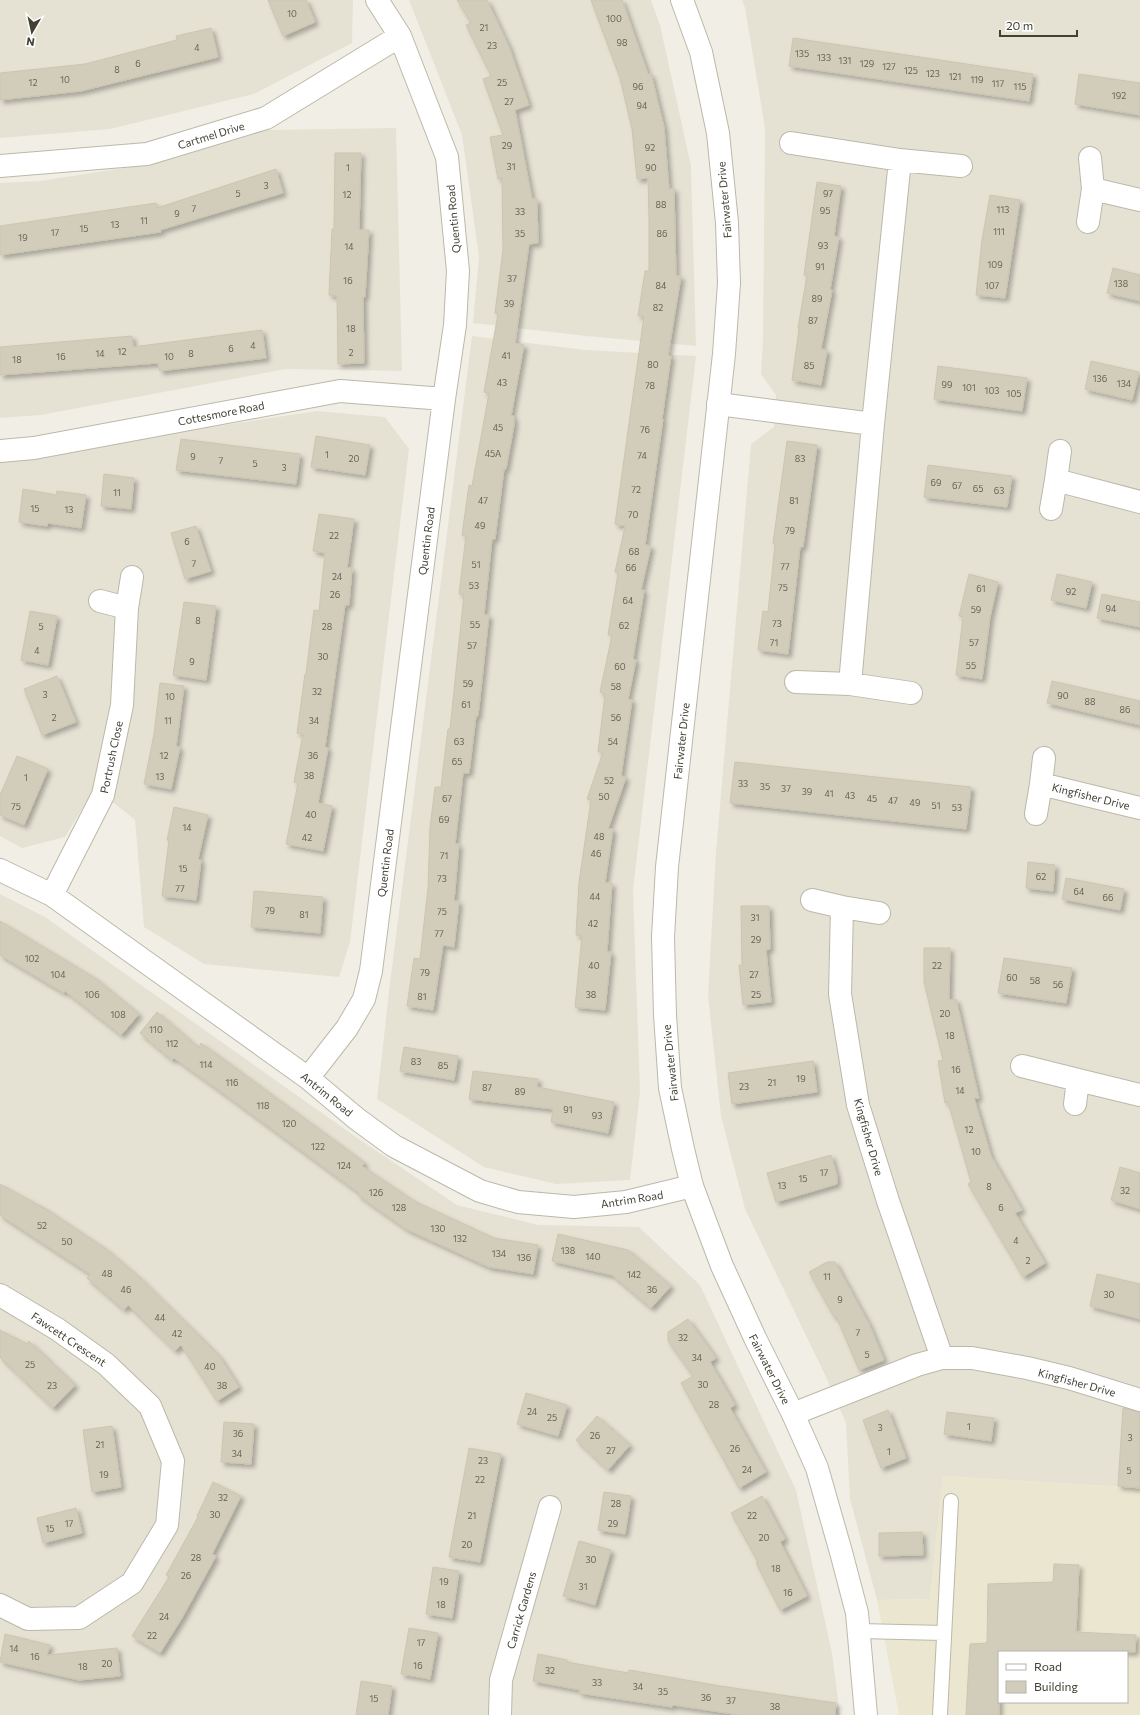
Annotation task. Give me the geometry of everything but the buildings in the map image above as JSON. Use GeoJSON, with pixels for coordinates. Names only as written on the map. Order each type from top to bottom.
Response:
{"type":"FeatureCollection","features":[{"type":"Feature","properties":{"kind":"street","name":"Quentin Road"},"geometry":{"type":"LineString","coordinates":[[308,1078],[348,1028],[364,999],[371,971],[444,399],[455,326],[458,271],[447,157],[400,36],[377,0]]}},
{"type":"Feature","properties":{"kind":"street","name":"Fairwater Drive"},"geometry":{"type":"LineString","coordinates":[[682,0],[701,52],[718,133],[727,223],[729,283],[724,354],[668,859],[662,937],[670,1088],[692,1186],[722,1266],[755,1338],[793,1414],[817,1468],[857,1613],[866,1715]]}},
{"type":"Feature","properties":{"kind":"street","name":"Cartmel Drive"},"geometry":{"type":"LineString","coordinates":[[0,166],[147,154],[266,118],[400,36]]}},
{"type":"Feature","properties":{"kind":"street"},"geometry":{"type":"LineString","coordinates":[[791,143],[900,160],[961,166]]}},
{"type":"Feature","properties":{"kind":"street"},"geometry":{"type":"LineString","coordinates":[[1088,222],[1093,189],[1090,158]]}},
{"type":"Feature","properties":{"kind":"street"},"geometry":{"type":"LineString","coordinates":[[850,684],[873,424],[900,160]]}},
{"type":"Feature","properties":{"kind":"street"},"geometry":{"type":"LineString","coordinates":[[1093,189],[1140,200]]}},
{"type":"Feature","properties":{"kind":"street","name":"Cottesmore Road"},"geometry":{"type":"LineString","coordinates":[[0,451],[34,448],[340,391],[444,399]]}},
{"type":"Feature","properties":{"kind":"street"},"geometry":{"type":"LineString","coordinates":[[718,404],[873,424]]}},
{"type":"Feature","properties":{"kind":"street"},"geometry":{"type":"LineString","coordinates":[[1051,509],[1060,451]]}},
{"type":"Feature","properties":{"kind":"street"},"geometry":{"type":"LineString","coordinates":[[1056,480],[1140,502]]}},
{"type":"Feature","properties":{"kind":"street","name":"Portrush Close"},"geometry":{"type":"LineString","coordinates":[[52,895],[103,796],[122,705],[127,608],[132,577]]}},
{"type":"Feature","properties":{"kind":"street"},"geometry":{"type":"LineString","coordinates":[[100,601],[127,608]]}},
{"type":"Feature","properties":{"kind":"street"},"geometry":{"type":"LineString","coordinates":[[796,682],[850,684],[911,693]]}},
{"type":"Feature","properties":{"kind":"street","name":"Kingfisher Drive"},"geometry":{"type":"LineString","coordinates":[[1036,814],[1044,758]]}},
{"type":"Feature","properties":{"kind":"street","name":"Kingfisher Drive"},"geometry":{"type":"LineString","coordinates":[[1041,784],[1140,808]]}},
{"type":"Feature","properties":{"kind":"street","name":"Antrim Road"},"geometry":{"type":"LineString","coordinates":[[0,870],[52,895],[308,1078],[357,1119],[394,1146],[480,1191],[518,1202],[574,1207],[626,1202],[692,1186]]}},
{"type":"Feature","properties":{"kind":"street"},"geometry":{"type":"LineString","coordinates":[[812,900],[879,913]]}},
{"type":"Feature","properties":{"kind":"street","name":"Kingfisher Drive"},"geometry":{"type":"LineString","coordinates":[[842,907],[840,994],[858,1104],[888,1201],[942,1358]]}},
{"type":"Feature","properties":{"kind":"street"},"geometry":{"type":"LineString","coordinates":[[1022,1066],[1140,1095]]}},
{"type":"Feature","properties":{"kind":"street"},"geometry":{"type":"LineString","coordinates":[[1074,1104],[1078,1080]]}},
{"type":"Feature","properties":{"kind":"street","name":"Fawcett Crescent"},"geometry":{"type":"LineString","coordinates":[[0,1295],[57,1329],[106,1364],[150,1406],[173,1461],[167,1525],[132,1583],[79,1618],[28,1619],[0,1605]]}},
{"type":"Feature","properties":{"kind":"street","name":"Kingfisher Drive"},"geometry":{"type":"LineString","coordinates":[[793,1414],[917,1365],[942,1358],[972,1358],[1034,1370],[1069,1378],[1140,1400]]}},
{"type":"Feature","properties":{"kind":"street","name":"Carrick Gardens"},"geometry":{"type":"LineString","coordinates":[[500,1715],[501,1680],[550,1506]]}},
{"type":"Feature","properties":{"kind":"lane"},"geometry":{"type":"LineString","coordinates":[[940,1715],[951,1501]]}},
{"type":"Feature","properties":{"kind":"lane"},"geometry":{"type":"LineString","coordinates":[[859,1631],[944,1632]]}},
{"type":"Feature","properties":{"kind":"shaded area"},"geometry":{"type":"Polygon","coordinates":[[[0,0],[353,0],[352,43],[254,94],[110,129],[0,138],[0,0]]]}},
{"type":"Feature","properties":{"kind":"shaded area"},"geometry":{"type":"Polygon","coordinates":[[[409,0],[651,0],[660,25],[691,166],[696,346],[586,336],[473,323],[479,257],[462,135],[409,0]]]}},
{"type":"Feature","properties":{"kind":"shaded area"},"geometry":{"type":"Polygon","coordinates":[[[742,0],[1140,0],[1140,1488],[943,1476],[930,1599],[877,1600],[850,1499],[846,1423],[825,1375],[745,1209],[721,1116],[708,996],[716,852],[751,444],[774,427],[776,395],[761,374],[763,338],[765,128],[745,8],[742,0]]]}},
{"type":"Feature","properties":{"kind":"shaded area"},"geometry":{"type":"Polygon","coordinates":[[[396,128],[402,371],[286,369],[41,415],[0,418],[0,183],[40,181],[155,163],[266,130],[396,128]]]}},
{"type":"Feature","properties":{"kind":"shaded area"},"geometry":{"type":"Polygon","coordinates":[[[472,336],[586,350],[696,356],[633,890],[640,1092],[630,1180],[556,1184],[484,1167],[377,1099],[390,983],[472,336]]]}},
{"type":"Feature","properties":{"kind":"shaded area"},"geometry":{"type":"Polygon","coordinates":[[[317,411],[385,417],[409,449],[350,942],[339,977],[204,964],[144,927],[135,820],[114,803],[90,796],[65,837],[22,848],[0,836],[0,459],[317,411]]]}},
{"type":"Feature","properties":{"kind":"shaded area"},"geometry":{"type":"Polygon","coordinates":[[[0,894],[45,917],[363,1142],[457,1205],[538,1225],[639,1227],[700,1285],[796,1490],[832,1653],[840,1715],[0,1715],[0,894]]]}},
{"type":"Feature","properties":{"kind":"shaded area"},"geometry":{"type":"Polygon","coordinates":[[[943,1476],[1140,1488],[1140,1715],[899,1715],[877,1600],[930,1599],[943,1476]]]}}]}
